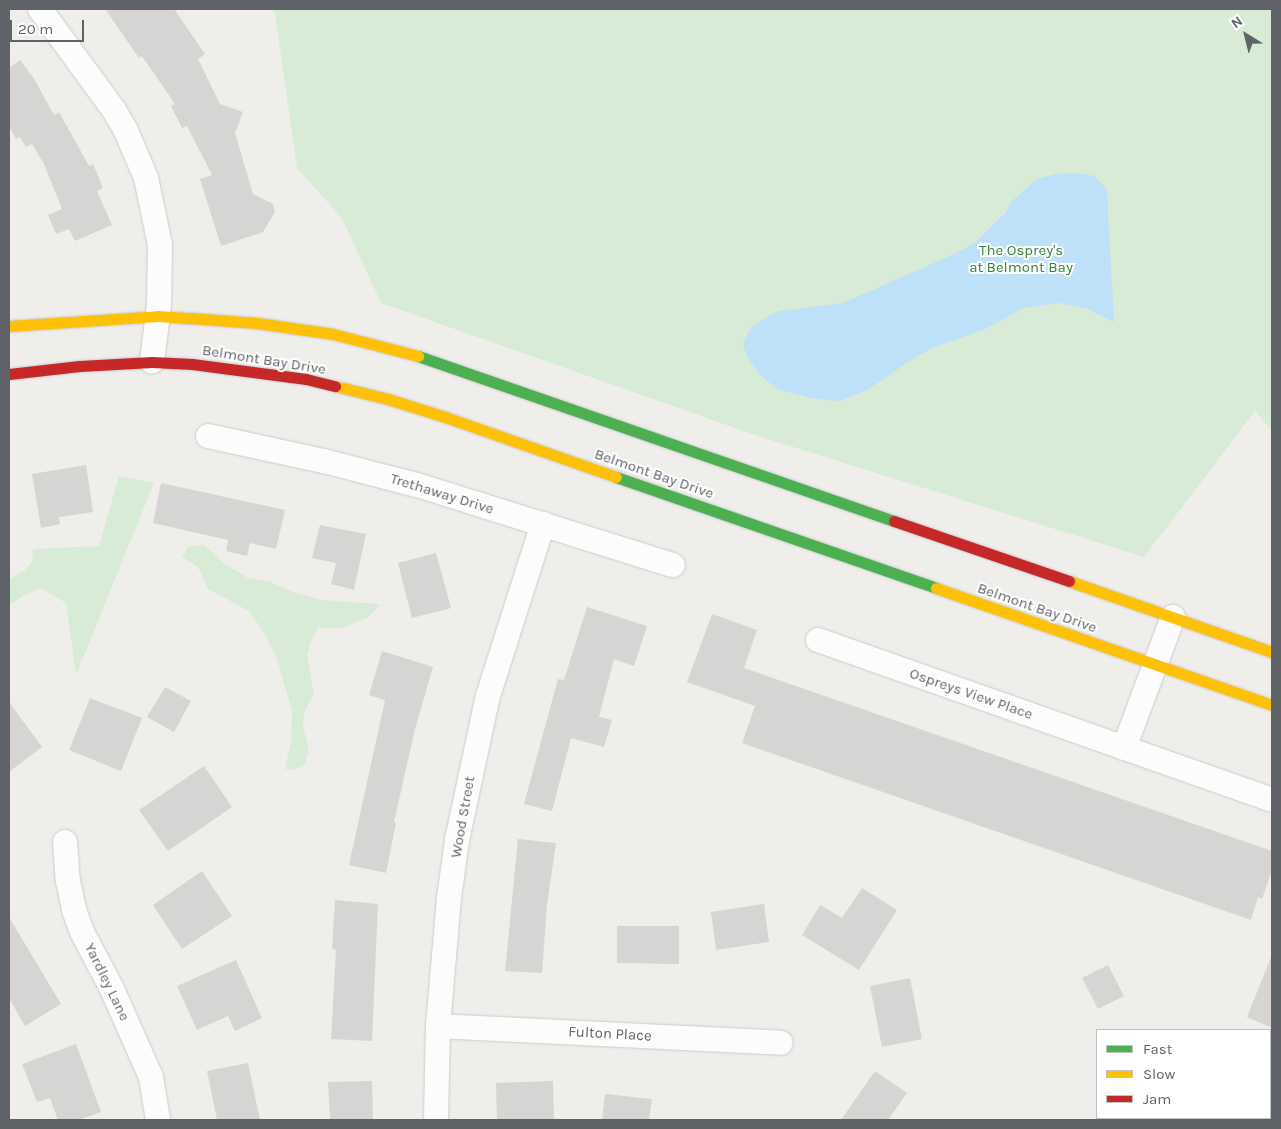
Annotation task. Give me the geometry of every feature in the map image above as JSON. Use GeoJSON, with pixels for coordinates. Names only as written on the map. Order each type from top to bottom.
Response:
{"type":"FeatureCollection","features":[{"type":"Feature","properties":{"kind":"street"},"geometry":{"type":"LineString","coordinates":[[40,9],[114,110],[130,139],[146,178],[160,245],[158,316],[152,362]]}},
{"type":"Feature","properties":{"kind":"street","name":"Belmont Bay Drive"},"geometry":{"type":"LineString","coordinates":[[9,326],[158,316],[257,323],[333,334],[441,363],[1272,652]]}},
{"type":"Feature","properties":{"kind":"street","name":"Belmont Bay Drive"},"geometry":{"type":"LineString","coordinates":[[9,374],[80,366],[152,362],[192,364],[306,379],[388,399],[446,417],[1272,706]]}},
{"type":"Feature","properties":{"kind":"street","name":"Trethaway Drive"},"geometry":{"type":"LineString","coordinates":[[208,436],[324,461],[417,485],[673,565]]}},
{"type":"Feature","properties":{"kind":"street","name":"Wood Street"},"geometry":{"type":"LineString","coordinates":[[436,1120],[438,1026],[450,898],[469,780],[488,696],[543,524]]}},
{"type":"Feature","properties":{"kind":"street"},"geometry":{"type":"LineString","coordinates":[[1124,748],[1173,617]]}},
{"type":"Feature","properties":{"kind":"street","name":"Ospreys View Place"},"geometry":{"type":"LineString","coordinates":[[818,640],[1272,800]]}},
{"type":"Feature","properties":{"kind":"street","name":"Yardley Lane"},"geometry":{"type":"LineString","coordinates":[[65,842],[68,880],[74,910],[82,932],[112,989],[151,1077],[158,1120]]}},
{"type":"Feature","properties":{"kind":"street","name":"Fulton Place"},"geometry":{"type":"LineString","coordinates":[[438,1026],[781,1043]]}},
{"type":"Feature","properties":{"kind":"green space","name":"The Osprey's at Belmont Bay"},"geometry":{"type":"Polygon","coordinates":[[[271,9],[1272,9],[1272,431],[1255,411],[1144,557],[752,434],[381,303],[342,218],[297,168],[275,13],[271,9]]]}},
{"type":"Feature","properties":{"kind":"green space"},"geometry":{"type":"Polygon","coordinates":[[[119,476],[154,483],[76,675],[66,603],[41,588],[24,595],[9,605],[9,580],[25,570],[32,562],[33,549],[99,546],[119,476]]]}},
{"type":"Feature","properties":{"kind":"green space"},"geometry":{"type":"Polygon","coordinates":[[[204,545],[225,564],[248,578],[271,582],[295,593],[322,600],[380,604],[369,617],[343,628],[318,628],[307,655],[314,694],[305,711],[303,726],[309,751],[305,764],[294,770],[285,769],[291,741],[292,710],[276,656],[264,633],[249,611],[208,589],[198,567],[182,557],[189,546],[204,545]]]}},
{"type":"Feature","properties":{"kind":"water"},"geometry":{"type":"Polygon","coordinates":[[[1076,173],[1095,176],[1107,190],[1114,322],[1088,309],[1059,303],[1024,308],[985,329],[935,347],[914,358],[869,389],[840,401],[811,398],[777,389],[759,374],[747,356],[743,345],[746,336],[753,326],[767,317],[779,311],[843,303],[952,255],[976,242],[1006,212],[1012,201],[1037,179],[1055,174],[1076,173]]]}},
{"type":"Feature","properties":{"kind":"building"},"geometry":{"type":"Polygon","coordinates":[[[105,9],[174,9],[205,54],[198,59],[220,104],[243,112],[235,133],[253,194],[273,204],[275,212],[263,232],[221,246],[200,179],[212,175],[187,126],[182,128],[171,106],[175,104],[142,56],[139,58],[105,9]]]}},
{"type":"Feature","properties":{"kind":"building"},"geometry":{"type":"Polygon","coordinates":[[[20,60],[33,77],[54,115],[59,112],[89,166],[93,164],[103,188],[97,191],[112,225],[75,241],[69,229],[56,234],[48,215],[62,209],[44,164],[32,144],[26,147],[20,137],[16,139],[9,126],[9,68],[20,60]]]}},
{"type":"Feature","properties":{"kind":"building"},"geometry":{"type":"Polygon","coordinates":[[[86,465],[93,512],[59,517],[60,524],[41,528],[32,474],[86,465]]]}},
{"type":"Feature","properties":{"kind":"building"},"geometry":{"type":"Polygon","coordinates":[[[161,483],[285,510],[276,549],[250,543],[247,556],[226,551],[228,540],[153,523],[161,483]]]}},
{"type":"Feature","properties":{"kind":"building"},"geometry":{"type":"Polygon","coordinates":[[[320,525],[366,534],[354,590],[331,584],[336,563],[312,558],[320,525]]]}},
{"type":"Feature","properties":{"kind":"building"},"geometry":{"type":"Polygon","coordinates":[[[436,553],[451,608],[412,618],[398,563],[436,553]]]}},
{"type":"Feature","properties":{"kind":"building"},"geometry":{"type":"Polygon","coordinates":[[[587,607],[647,626],[634,666],[614,659],[599,717],[612,720],[604,747],[571,738],[552,811],[524,804],[558,679],[564,680],[587,607]]]}},
{"type":"Feature","properties":{"kind":"building"},"geometry":{"type":"Polygon","coordinates":[[[712,614],[757,630],[744,668],[1272,851],[1272,870],[1262,899],[1258,897],[1251,920],[742,743],[755,706],[687,682],[712,614]]]}},
{"type":"Feature","properties":{"kind":"building"},"geometry":{"type":"Polygon","coordinates":[[[382,651],[433,667],[415,729],[394,822],[396,823],[386,873],[349,865],[385,700],[369,695],[382,651]]]}},
{"type":"Feature","properties":{"kind":"building"},"geometry":{"type":"Polygon","coordinates":[[[165,687],[191,701],[174,732],[147,717],[165,687]]]}},
{"type":"Feature","properties":{"kind":"building"},"geometry":{"type":"Polygon","coordinates":[[[90,698],[142,718],[121,771],[69,750],[90,698]]]}},
{"type":"Feature","properties":{"kind":"building"},"geometry":{"type":"Polygon","coordinates":[[[9,702],[42,747],[9,772],[9,702]]]}},
{"type":"Feature","properties":{"kind":"building"},"geometry":{"type":"Polygon","coordinates":[[[204,766],[232,807],[168,851],[139,810],[204,766]]]}},
{"type":"Feature","properties":{"kind":"building"},"geometry":{"type":"Polygon","coordinates":[[[518,839],[556,843],[547,905],[542,973],[505,971],[518,839]]]}},
{"type":"Feature","properties":{"kind":"building"},"geometry":{"type":"Polygon","coordinates":[[[202,871],[232,916],[182,949],[153,905],[202,871]]]}},
{"type":"Feature","properties":{"kind":"building"},"geometry":{"type":"Polygon","coordinates":[[[862,888],[897,910],[859,970],[802,935],[820,905],[842,918],[862,888]]]}},
{"type":"Feature","properties":{"kind":"building"},"geometry":{"type":"Polygon","coordinates":[[[335,900],[378,904],[372,1041],[331,1039],[336,950],[332,949],[335,900]]]}},
{"type":"Feature","properties":{"kind":"building"},"geometry":{"type":"Polygon","coordinates":[[[764,904],[769,942],[716,950],[711,912],[764,904]]]}},
{"type":"Feature","properties":{"kind":"building"},"geometry":{"type":"Polygon","coordinates":[[[9,917],[61,1004],[25,1026],[9,998],[9,917]]]}},
{"type":"Feature","properties":{"kind":"building"},"geometry":{"type":"Polygon","coordinates":[[[617,926],[679,926],[679,964],[617,963],[617,926]]]}},
{"type":"Feature","properties":{"kind":"building"},"geometry":{"type":"Polygon","coordinates":[[[1272,957],[1272,1028],[1247,1017],[1272,957]]]}},
{"type":"Feature","properties":{"kind":"building"},"geometry":{"type":"Polygon","coordinates":[[[236,960],[262,1018],[235,1031],[228,1016],[197,1030],[177,986],[236,960]]]}},
{"type":"Feature","properties":{"kind":"building"},"geometry":{"type":"Polygon","coordinates":[[[1108,965],[1124,996],[1098,1009],[1082,978],[1108,965]]]}},
{"type":"Feature","properties":{"kind":"building"},"geometry":{"type":"Polygon","coordinates":[[[910,978],[922,1039],[882,1047],[870,986],[910,978]]]}},
{"type":"Feature","properties":{"kind":"building"},"geometry":{"type":"Polygon","coordinates":[[[76,1044],[101,1112],[79,1120],[58,1120],[50,1098],[37,1102],[22,1064],[76,1044]]]}},
{"type":"Feature","properties":{"kind":"building"},"geometry":{"type":"Polygon","coordinates":[[[248,1063],[260,1120],[217,1120],[207,1071],[248,1063]]]}},
{"type":"Feature","properties":{"kind":"building"},"geometry":{"type":"Polygon","coordinates":[[[875,1071],[907,1093],[888,1120],[841,1120],[875,1071]]]}},
{"type":"Feature","properties":{"kind":"building"},"geometry":{"type":"Polygon","coordinates":[[[372,1081],[373,1120],[330,1120],[328,1082],[372,1081]]]}},
{"type":"Feature","properties":{"kind":"building"},"geometry":{"type":"Polygon","coordinates":[[[553,1081],[554,1120],[497,1120],[496,1083],[553,1081]]]}},
{"type":"Feature","properties":{"kind":"building"},"geometry":{"type":"Polygon","coordinates":[[[605,1094],[652,1099],[649,1120],[602,1120],[605,1094]]]}},
{"type":"Feature","properties":{"kind":"traffic: fast"},"geometry":{"type":"LineString","coordinates":[[418,356],[894,521]]}},
{"type":"Feature","properties":{"kind":"traffic: fast"},"geometry":{"type":"LineString","coordinates":[[616,477],[936,588]]}},
{"type":"Feature","properties":{"kind":"traffic: slow"},"geometry":{"type":"LineString","coordinates":[[9,326],[158,316],[190,318],[257,323],[333,334],[418,356]]}},
{"type":"Feature","properties":{"kind":"traffic: slow"},"geometry":{"type":"LineString","coordinates":[[335,386],[388,399],[445,417],[616,477]]}},
{"type":"Feature","properties":{"kind":"traffic: slow"},"geometry":{"type":"LineString","coordinates":[[1069,581],[1272,652]]}},
{"type":"Feature","properties":{"kind":"traffic: slow"},"geometry":{"type":"LineString","coordinates":[[936,588],[1272,705]]}},
{"type":"Feature","properties":{"kind":"traffic: jam"},"geometry":{"type":"LineString","coordinates":[[9,374],[80,366],[152,362],[192,364],[306,379],[335,386]]}},
{"type":"Feature","properties":{"kind":"traffic: jam"},"geometry":{"type":"LineString","coordinates":[[894,521],[1069,581]]}}]}
